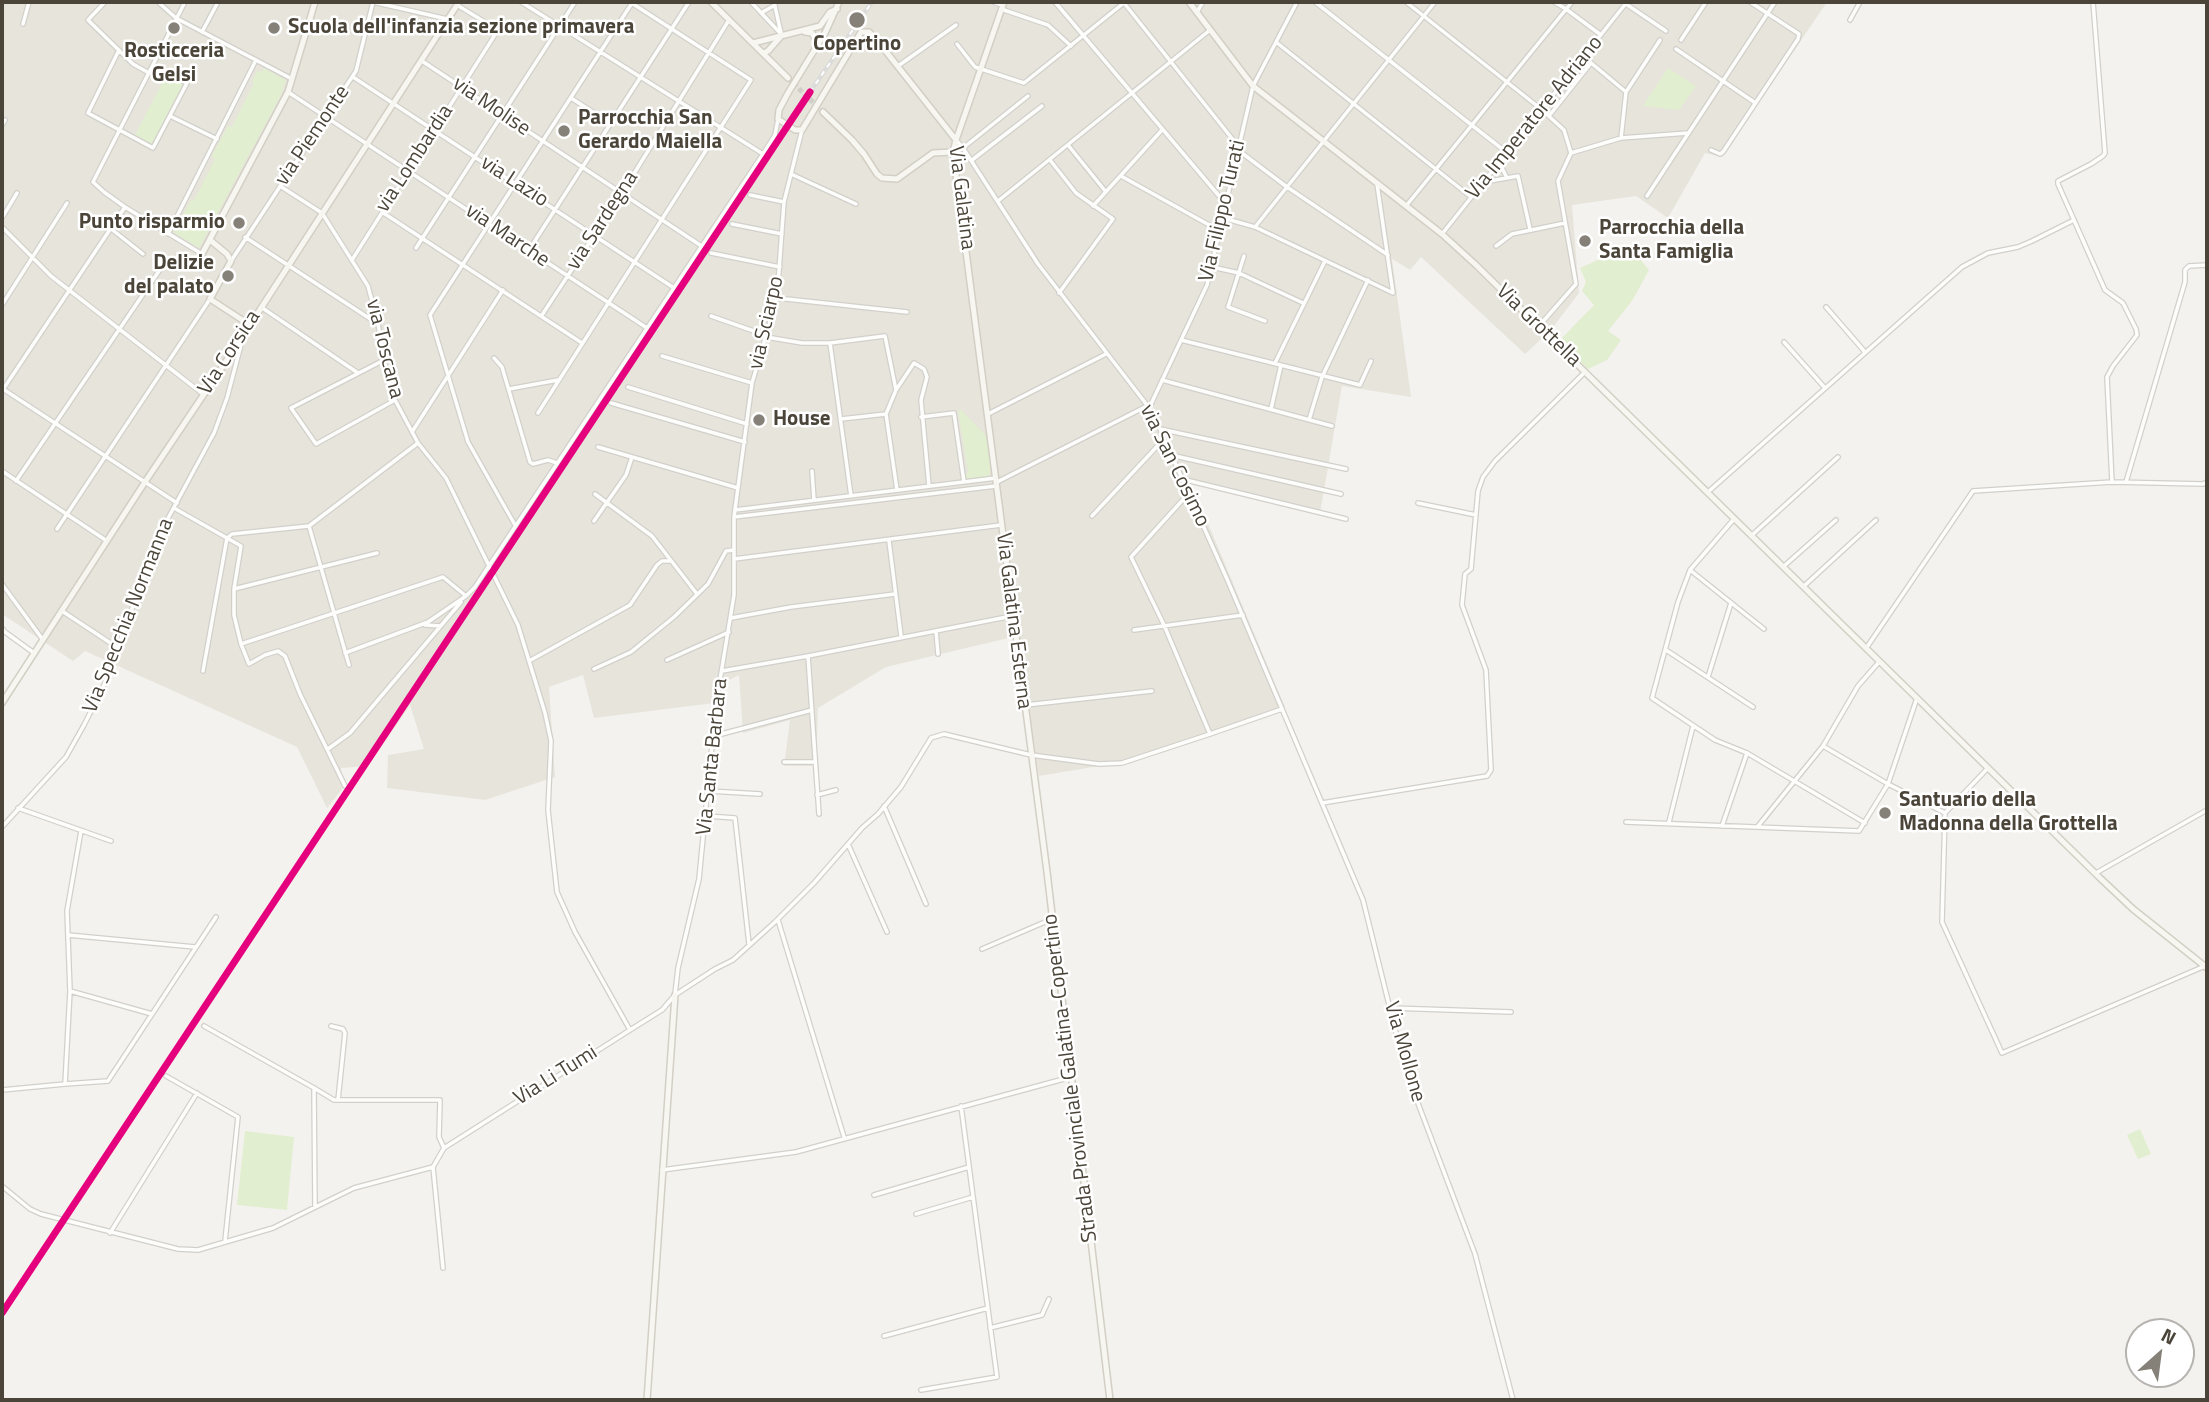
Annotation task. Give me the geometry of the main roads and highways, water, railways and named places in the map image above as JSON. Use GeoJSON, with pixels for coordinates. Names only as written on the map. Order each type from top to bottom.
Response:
{"type":"FeatureCollection","features":[{"type":"Feature","properties":{"kind":"tunnel"},"geometry":{"type":"LineString","coordinates":[[788,78],[823,112]]}},
{"type":"Feature","properties":{"kind":"railway"},"geometry":{"type":"LineString","coordinates":[[810,92],[872,2]]}},
{"type":"Feature","properties":{"kind":"place","name":"Copertino"},"geometry":{"type":"Point","coordinates":[857,20]}},
{"type":"Feature","properties":{"kind":"place","name":"Rosticceria Gelsi"},"geometry":{"type":"Point","coordinates":[174,28]}},
{"type":"Feature","properties":{"kind":"place","name":"Scuola dell'infanzia sezione primavera"},"geometry":{"type":"Point","coordinates":[274,28]}},
{"type":"Feature","properties":{"kind":"place","name":"Parrocchia San Gerardo Maiella"},"geometry":{"type":"Point","coordinates":[564,131]}},
{"type":"Feature","properties":{"kind":"place","name":"Punto risparmio"},"geometry":{"type":"Point","coordinates":[239,223]}},
{"type":"Feature","properties":{"kind":"place","name":"Parrocchia della Santa Famiglia"},"geometry":{"type":"Point","coordinates":[1585,241]}},
{"type":"Feature","properties":{"kind":"place","name":"Delizie del palato"},"geometry":{"type":"Point","coordinates":[228,276]}},
{"type":"Feature","properties":{"kind":"place","name":"House"},"geometry":{"type":"Point","coordinates":[759,420]}},
{"type":"Feature","properties":{"kind":"place","name":"Santuario della Madonna della Grottella"},"geometry":{"type":"Point","coordinates":[1885,813]}}]}
